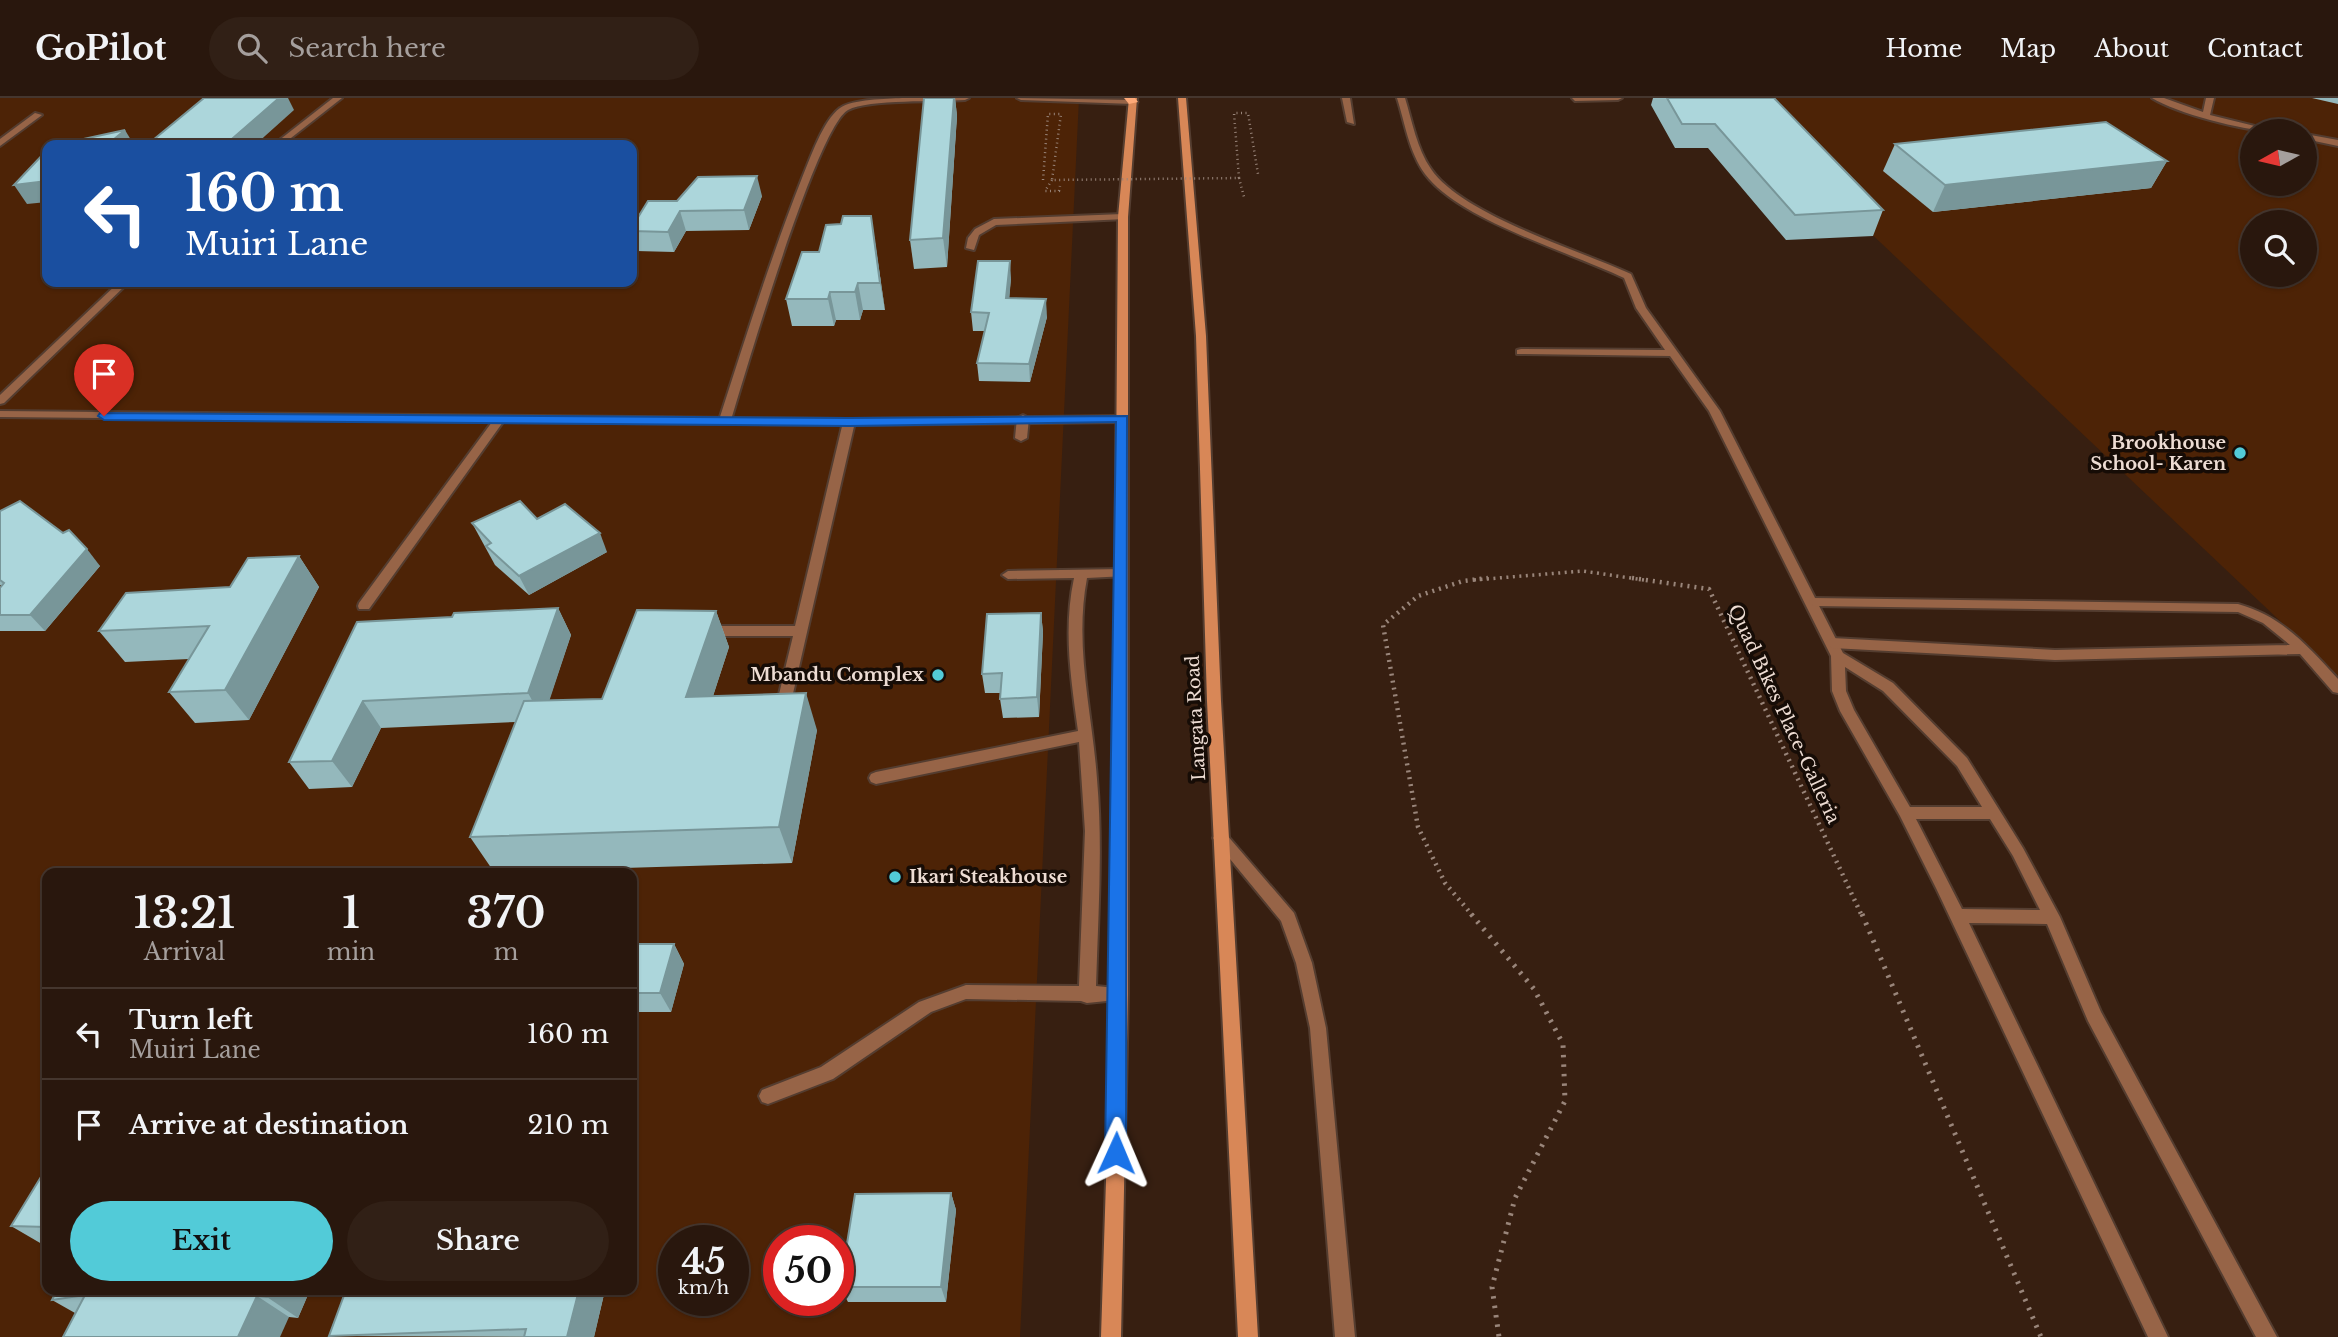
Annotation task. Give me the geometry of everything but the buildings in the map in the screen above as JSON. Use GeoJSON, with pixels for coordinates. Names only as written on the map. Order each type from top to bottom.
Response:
{"type":"FeatureCollection","features":[{"type":"Feature","properties":{"kind":"main road","name":"Langata Road"},"geometry":{"type":"LineString","coordinates":[[1182,98],[1201,335],[1221,838],[1248,1337]]}},
{"type":"Feature","properties":{"kind":"main road"},"geometry":{"type":"LineString","coordinates":[[1111,1337],[1119,994],[1123,217],[1132,99]]}},
{"type":"Feature","properties":{"kind":"street"},"geometry":{"type":"LineString","coordinates":[[283,140],[338,98]]}},
{"type":"Feature","properties":{"kind":"street"},"geometry":{"type":"LineString","coordinates":[[725,420],[814,159],[835,115],[845,108],[869,104],[965,98]]}},
{"type":"Feature","properties":{"kind":"street"},"geometry":{"type":"LineString","coordinates":[[1021,98],[1132,99]]}},
{"type":"Feature","properties":{"kind":"street"},"geometry":{"type":"LineString","coordinates":[[1346,98],[1351,122]]}},
{"type":"Feature","properties":{"kind":"street"},"geometry":{"type":"LineString","coordinates":[[1401,98],[1427,171],[1438,185],[1465,206],[1628,276],[1641,308],[1714,411],[1814,601],[1835,649],[1839,691],[1847,712],[1906,813],[2158,1337]]}},
{"type":"Feature","properties":{"kind":"street"},"geometry":{"type":"LineString","coordinates":[[1575,99],[1618,98]]}},
{"type":"Feature","properties":{"kind":"street"},"geometry":{"type":"LineString","coordinates":[[2156,98],[2206,116],[2240,124]]}},
{"type":"Feature","properties":{"kind":"street"},"geometry":{"type":"LineString","coordinates":[[2206,116],[2210,98]]}},
{"type":"Feature","properties":{"kind":"street"},"geometry":{"type":"LineString","coordinates":[[0,143],[38,115]]}},
{"type":"Feature","properties":{"kind":"street"},"geometry":{"type":"LineString","coordinates":[[2317,140],[2338,144]]}},
{"type":"Feature","properties":{"kind":"street"},"geometry":{"type":"LineString","coordinates":[[971,247],[972,238],[979,229],[994,222],[1123,217]]}},
{"type":"Feature","properties":{"kind":"street"},"geometry":{"type":"LineString","coordinates":[[0,401],[119,287]]}},
{"type":"Feature","properties":{"kind":"street"},"geometry":{"type":"LineString","coordinates":[[1521,352],[1671,353]]}},
{"type":"Feature","properties":{"kind":"street"},"geometry":{"type":"LineString","coordinates":[[0,414],[849,422],[1122,419]]}},
{"type":"Feature","properties":{"kind":"street"},"geometry":{"type":"LineString","coordinates":[[1021,438],[1023,418]]}},
{"type":"Feature","properties":{"kind":"street"},"geometry":{"type":"LineString","coordinates":[[364,606],[499,420]]}},
{"type":"Feature","properties":{"kind":"street"},"geometry":{"type":"LineString","coordinates":[[782,712],[849,422]]}},
{"type":"Feature","properties":{"kind":"street"},"geometry":{"type":"LineString","coordinates":[[1008,575],[1122,573]]}},
{"type":"Feature","properties":{"kind":"street"},"geometry":{"type":"LineString","coordinates":[[1082,574],[1073,620],[1090,776],[1092,855],[1087,996]]}},
{"type":"Feature","properties":{"kind":"street"},"geometry":{"type":"LineString","coordinates":[[1814,601],[2238,608],[2265,617],[2303,649],[2338,688]]}},
{"type":"Feature","properties":{"kind":"street"},"geometry":{"type":"LineString","coordinates":[[693,631],[800,631]]}},
{"type":"Feature","properties":{"kind":"street"},"geometry":{"type":"LineString","coordinates":[[1835,649],[2055,655],[2303,649]]}},
{"type":"Feature","properties":{"kind":"street"},"geometry":{"type":"LineString","coordinates":[[1835,649],[1888,687],[1962,762],[2052,917],[2094,1016],[2267,1337]]}},
{"type":"Feature","properties":{"kind":"street"},"geometry":{"type":"LineString","coordinates":[[876,778],[1085,735]]}},
{"type":"Feature","properties":{"kind":"street"},"geometry":{"type":"LineString","coordinates":[[1906,813],[1993,813]]}},
{"type":"Feature","properties":{"kind":"street"},"geometry":{"type":"LineString","coordinates":[[1221,838],[1288,918],[1304,963],[1318,1028],[1345,1337]]}},
{"type":"Feature","properties":{"kind":"street"},"geometry":{"type":"LineString","coordinates":[[1957,916],[2052,917]]}},
{"type":"Feature","properties":{"kind":"street"},"geometry":{"type":"LineString","coordinates":[[768,1096],[827,1073],[925,1007],[966,992],[1087,996],[1119,994]]}},
{"type":"Feature","properties":{"kind":"path"},"geometry":{"type":"LineString","coordinates":[[1244,197],[1239,178],[1234,113],[1248,113],[1258,174]]}},
{"type":"Feature","properties":{"kind":"path"},"geometry":{"type":"LineString","coordinates":[[1043,180],[1048,114],[1061,114],[1052,180],[1045,191],[1059,191],[1060,186]]}},
{"type":"Feature","properties":{"kind":"path"},"geometry":{"type":"LineString","coordinates":[[1052,180],[1239,178]]}},
{"type":"Feature","properties":{"kind":"path","name":"Quad Bikes Place-Galleria"},"geometry":{"type":"LineString","coordinates":[[1500,1337],[1492,1287],[1515,1198],[1565,1101],[1563,1044],[1534,989],[1445,883],[1418,827],[1384,625],[1419,596],[1463,582],[1583,571],[1710,589],[1860,909],[2041,1337]]}},
{"type":"Feature","properties":{"kind":"shaded area"},"geometry":{"type":"Polygon","coordinates":[[[0,98],[1079,98],[1020,1337],[0,1337],[0,98]]]}},
{"type":"Feature","properties":{"kind":"shaded area","name":"Brookhouse School- Karen"},"geometry":{"type":"Polygon","coordinates":[[[1728,98],[2338,98],[2338,676],[1728,98]]]}},
{"type":"Feature","properties":{"kind":"place","name":"Brookhouse School- Karen"},"geometry":{"type":"Point","coordinates":[2240,453]}},
{"type":"Feature","properties":{"kind":"place","name":"Mbandu Complex"},"geometry":{"type":"Point","coordinates":[938,675]}},
{"type":"Feature","properties":{"kind":"place","name":"Ikari Steakhouse"},"geometry":{"type":"Point","coordinates":[895,877]}},
{"type":"Feature","properties":{"kind":"route"},"geometry":{"type":"LineString","coordinates":[[104,416],[339,420],[849,422],[1122,419],[1116,1153]]}}]}
